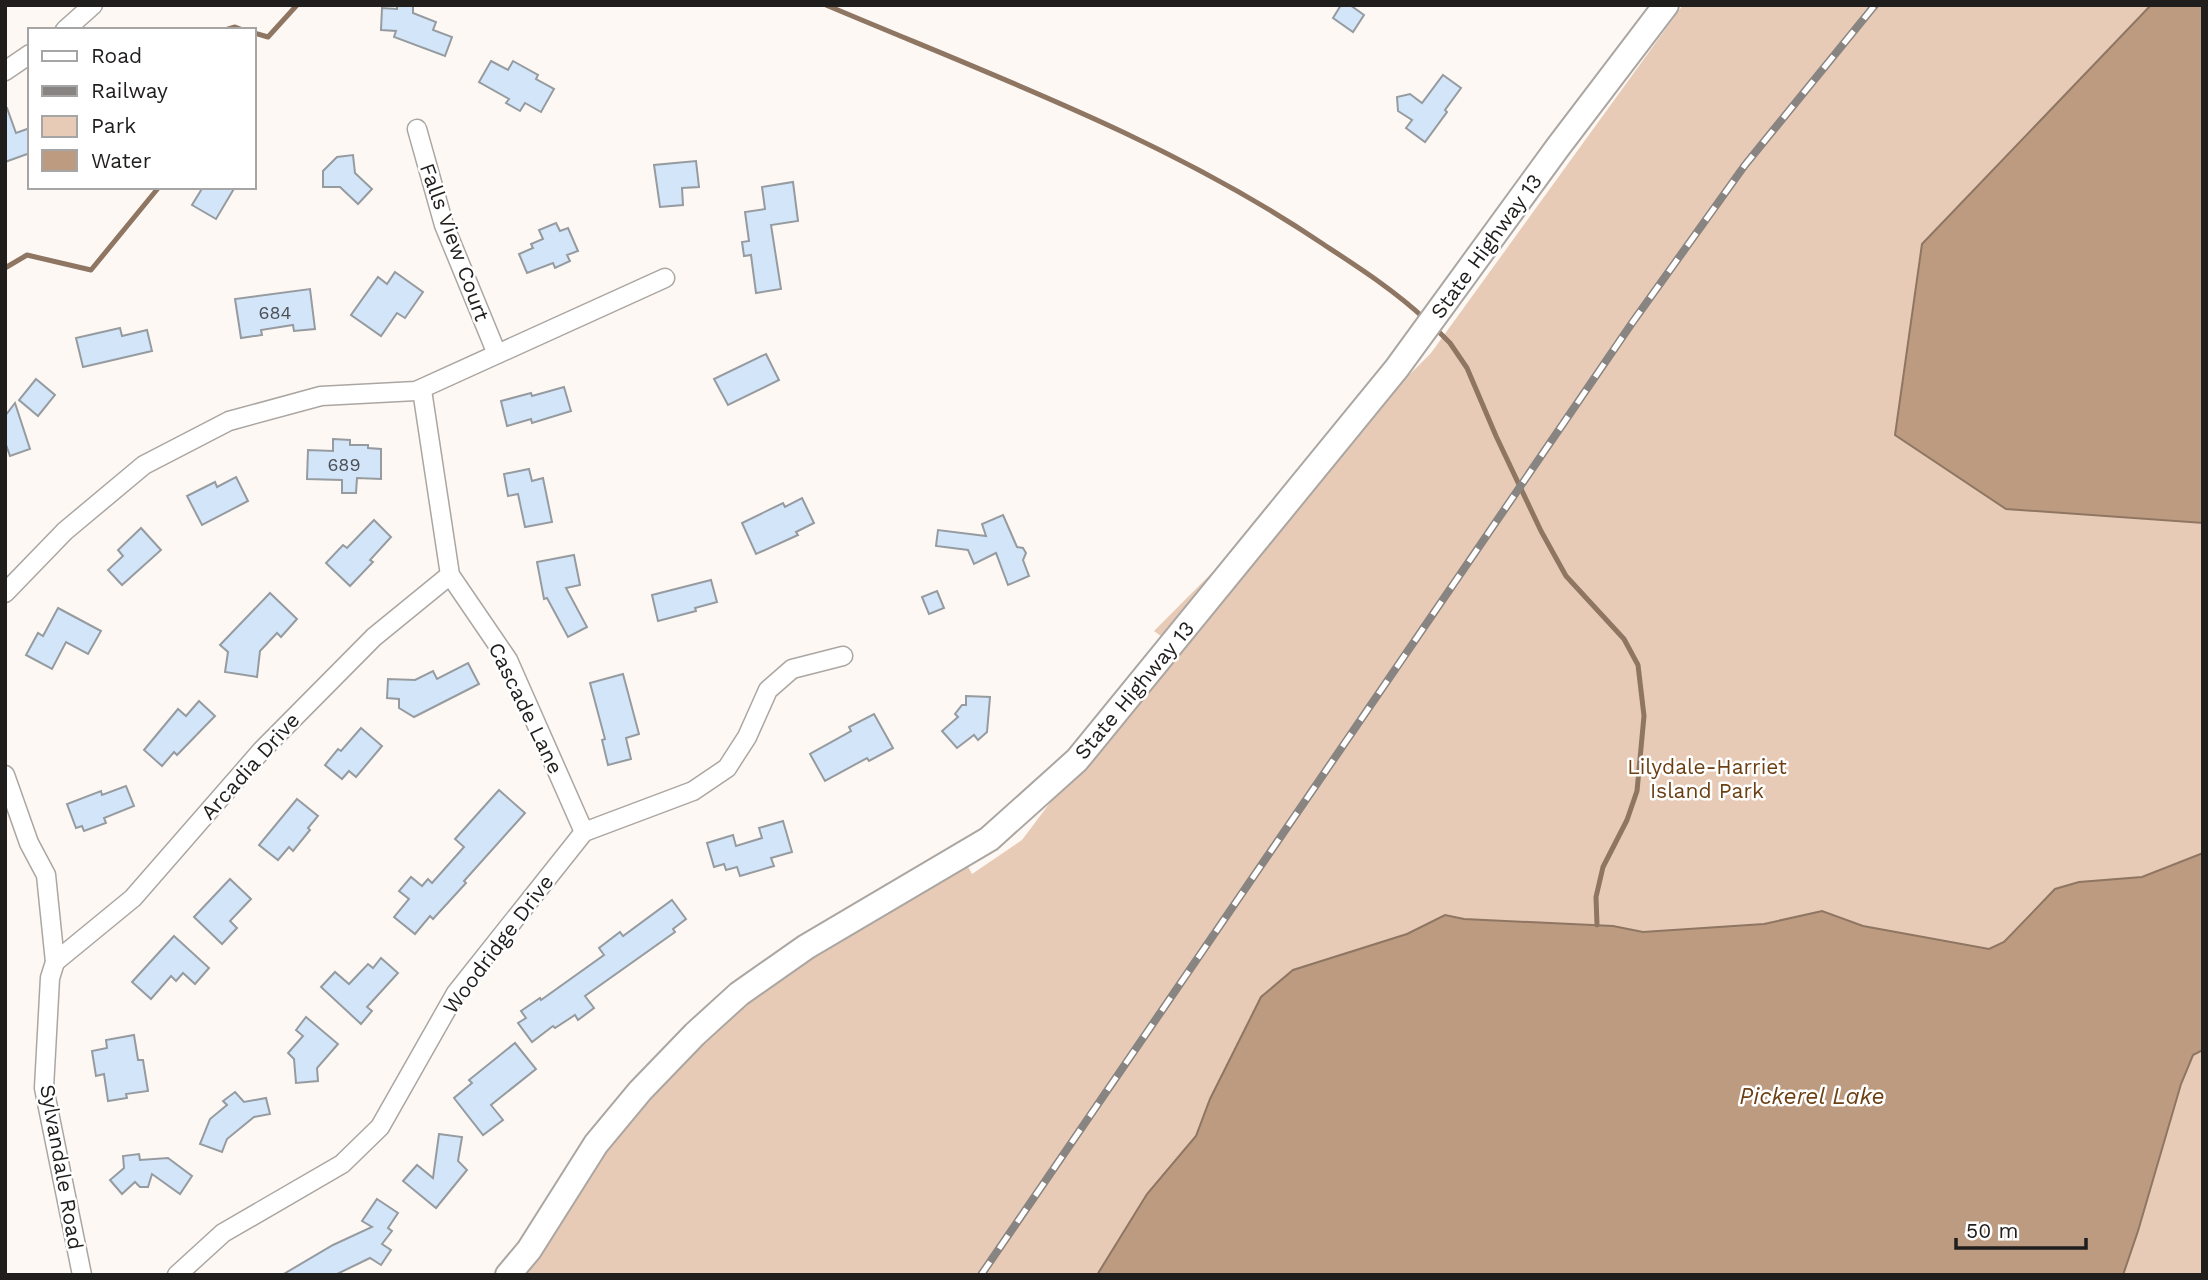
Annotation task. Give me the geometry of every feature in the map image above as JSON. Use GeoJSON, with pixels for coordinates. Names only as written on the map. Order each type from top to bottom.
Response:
{"type":"FeatureCollection","features":[{"type":"Feature","properties":{"kind":"street"},"geometry":{"type":"LineString","coordinates":[[67,28],[93,5]]}},
{"type":"Feature","properties":{"kind":"street","name":"State Highway 13"},"geometry":{"type":"LineString","coordinates":[[508,1275],[529,1250],[596,1144],[640,1091],[695,1034],[739,994],[806,947],[989,839],[1077,761],[1397,368],[1522,195],[1667,5]]}},
{"type":"Feature","properties":{"kind":"street"},"geometry":{"type":"LineString","coordinates":[[5,71],[28,55]]}},
{"type":"Feature","properties":{"kind":"street","name":"Falls View Court"},"geometry":{"type":"LineString","coordinates":[[416,129],[444,225],[497,354]]}},
{"type":"Feature","properties":{"kind":"street"},"geometry":{"type":"LineString","coordinates":[[5,593],[65,531],[144,465],[229,421],[321,396],[415,391],[665,278]]}},
{"type":"Feature","properties":{"kind":"street","name":"Cascade Lane"},"geometry":{"type":"LineString","coordinates":[[415,391],[422,390],[450,575],[508,660],[584,832]]}},
{"type":"Feature","properties":{"kind":"street","name":"Arcadia Drive"},"geometry":{"type":"LineString","coordinates":[[55,962],[133,898],[262,750],[374,636],[450,575]]}},
{"type":"Feature","properties":{"kind":"street"},"geometry":{"type":"LineString","coordinates":[[584,832],[693,791],[727,768],[747,737],[768,690],[792,669],[843,656]]}},
{"type":"Feature","properties":{"kind":"street","name":"Sylvandale Road"},"geometry":{"type":"LineString","coordinates":[[5,775],[29,844],[46,874],[55,962],[50,978],[44,1088],[82,1275]]}},
{"type":"Feature","properties":{"kind":"street","name":"Woodridge Drive"},"geometry":{"type":"LineString","coordinates":[[177,1275],[223,1233],[342,1164],[380,1127],[456,993],[584,832]]}},
{"type":"Feature","properties":{"kind":"green space","name":"Lilydale-Harriet Island Park"},"geometry":{"type":"Polygon","coordinates":[[[1683,5],[2203,5],[2203,1275],[514,1275],[652,1076],[794,954],[959,850],[972,874],[1022,840],[1170,643],[1154,631],[1431,353],[1683,5]]]}},
{"type":"Feature","properties":{"kind":"water"},"geometry":{"type":"Polygon","coordinates":[[[2151,5],[2203,5],[2203,523],[2006,509],[1895,435],[1922,244],[2151,5]]]}},
{"type":"Feature","properties":{"kind":"water","name":"Pickerel Lake"},"geometry":{"type":"Polygon","coordinates":[[[2203,853],[2203,1050],[2193,1055],[2181,1084],[2123,1275],[1097,1275],[1147,1194],[1196,1136],[1210,1099],[1261,997],[1293,970],[1407,934],[1445,915],[1464,919],[1613,926],[1643,932],[1764,924],[1822,911],[1863,926],[1989,949],[2004,942],[2055,889],[2079,882],[2142,877],[2203,853]]]}},
{"type":"Feature","properties":{"kind":"building"},"geometry":{"type":"Polygon","coordinates":[[[397,5],[413,5],[413,13],[436,22],[433,30],[452,37],[445,56],[394,37],[396,31],[381,30],[382,8],[397,9],[397,5]]]}},
{"type":"Feature","properties":{"kind":"building"},"geometry":{"type":"Polygon","coordinates":[[[1341,5],[1350,5],[1364,15],[1353,32],[1333,18],[1341,5]]]}},
{"type":"Feature","properties":{"kind":"building"},"geometry":{"type":"Polygon","coordinates":[[[491,61],[508,70],[513,61],[538,75],[536,79],[554,89],[541,112],[525,103],[520,111],[506,103],[509,99],[479,82],[491,61]]]}},
{"type":"Feature","properties":{"kind":"building"},"geometry":{"type":"Polygon","coordinates":[[[1443,75],[1461,88],[1425,142],[1406,128],[1412,120],[1398,111],[1397,97],[1410,94],[1422,103],[1443,75]]]}},
{"type":"Feature","properties":{"kind":"building"},"geometry":{"type":"Polygon","coordinates":[[[7,108],[16,133],[28,129],[28,154],[5,162],[7,108]]]}},
{"type":"Feature","properties":{"kind":"building"},"geometry":{"type":"Polygon","coordinates":[[[353,155],[355,173],[372,189],[358,204],[340,187],[323,187],[323,171],[337,157],[353,155]]]}},
{"type":"Feature","properties":{"kind":"building"},"geometry":{"type":"Polygon","coordinates":[[[696,161],[699,187],[682,188],[683,205],[660,207],[654,165],[696,161]]]}},
{"type":"Feature","properties":{"kind":"building"},"geometry":{"type":"Polygon","coordinates":[[[793,182],[798,221],[771,225],[781,289],[756,293],[751,255],[744,256],[742,242],[749,241],[745,212],[765,209],[762,187],[793,182]]]}},
{"type":"Feature","properties":{"kind":"building"},"geometry":{"type":"Polygon","coordinates":[[[202,189],[234,189],[216,219],[192,205],[202,189]]]}},
{"type":"Feature","properties":{"kind":"building"},"geometry":{"type":"Polygon","coordinates":[[[556,223],[560,231],[568,228],[578,251],[567,255],[570,261],[555,268],[553,263],[527,273],[519,254],[533,248],[531,244],[543,239],[539,230],[556,223]]]}},
{"type":"Feature","properties":{"kind":"building"},"geometry":{"type":"Polygon","coordinates":[[[395,272],[423,292],[405,318],[397,313],[381,336],[351,315],[378,277],[387,284],[395,272]]]}},
{"type":"Feature","properties":{"kind":"building"},"geometry":{"type":"Polygon","coordinates":[[[310,289],[315,329],[294,331],[293,325],[261,330],[262,335],[241,338],[235,299],[310,289]]]}},
{"type":"Feature","properties":{"kind":"building"},"geometry":{"type":"Polygon","coordinates":[[[120,328],[122,336],[147,330],[152,351],[83,367],[76,338],[120,328]]]}},
{"type":"Feature","properties":{"kind":"building"},"geometry":{"type":"Polygon","coordinates":[[[766,354],[779,380],[728,405],[714,379],[766,354]]]}},
{"type":"Feature","properties":{"kind":"building"},"geometry":{"type":"Polygon","coordinates":[[[36,379],[55,395],[38,416],[19,400],[36,379]]]}},
{"type":"Feature","properties":{"kind":"building"},"geometry":{"type":"Polygon","coordinates":[[[564,387],[571,411],[532,423],[531,419],[507,426],[501,401],[564,387]]]}},
{"type":"Feature","properties":{"kind":"building"},"geometry":{"type":"Polygon","coordinates":[[[15,403],[30,449],[10,456],[5,442],[5,416],[15,403]]]}},
{"type":"Feature","properties":{"kind":"building"},"geometry":{"type":"Polygon","coordinates":[[[333,439],[350,440],[350,445],[368,445],[368,448],[381,449],[381,479],[357,478],[356,493],[342,493],[342,480],[307,479],[308,450],[333,451],[333,439]]]}},
{"type":"Feature","properties":{"kind":"building"},"geometry":{"type":"Polygon","coordinates":[[[529,469],[532,481],[543,478],[552,522],[525,527],[518,494],[508,496],[504,474],[529,469]]]}},
{"type":"Feature","properties":{"kind":"building"},"geometry":{"type":"Polygon","coordinates":[[[236,477],[248,501],[202,525],[187,496],[215,482],[217,487],[236,477]]]}},
{"type":"Feature","properties":{"kind":"building"},"geometry":{"type":"Polygon","coordinates":[[[802,498],[814,523],[796,532],[798,535],[756,554],[742,523],[783,503],[785,507],[802,498]]]}},
{"type":"Feature","properties":{"kind":"building"},"geometry":{"type":"Polygon","coordinates":[[[1003,515],[1017,547],[1023,548],[1026,553],[1023,560],[1029,576],[1008,585],[996,553],[974,564],[968,550],[936,546],[938,530],[986,536],[982,524],[1003,515]]]}},
{"type":"Feature","properties":{"kind":"building"},"geometry":{"type":"Polygon","coordinates":[[[374,520],[391,537],[370,560],[373,562],[350,586],[326,563],[343,545],[347,548],[374,520]]]}},
{"type":"Feature","properties":{"kind":"building"},"geometry":{"type":"Polygon","coordinates":[[[141,528],[161,550],[122,585],[108,570],[123,556],[118,550],[141,528]]]}},
{"type":"Feature","properties":{"kind":"building"},"geometry":{"type":"Polygon","coordinates":[[[574,555],[580,585],[566,588],[587,627],[568,637],[547,598],[544,599],[537,562],[574,555]]]}},
{"type":"Feature","properties":{"kind":"building"},"geometry":{"type":"Polygon","coordinates":[[[711,580],[717,602],[695,608],[696,611],[658,621],[652,595],[711,580]]]}},
{"type":"Feature","properties":{"kind":"building"},"geometry":{"type":"Polygon","coordinates":[[[937,591],[944,608],[929,614],[922,597],[937,591]]]}},
{"type":"Feature","properties":{"kind":"building"},"geometry":{"type":"Polygon","coordinates":[[[270,593],[297,619],[281,637],[277,633],[260,651],[257,677],[225,672],[228,652],[220,645],[270,593]]]}},
{"type":"Feature","properties":{"kind":"building"},"geometry":{"type":"Polygon","coordinates":[[[58,608],[101,631],[88,654],[66,642],[52,669],[26,655],[38,633],[43,636],[58,608]]]}},
{"type":"Feature","properties":{"kind":"building"},"geometry":{"type":"Polygon","coordinates":[[[468,663],[479,684],[414,717],[399,708],[399,699],[387,698],[388,679],[415,680],[433,671],[437,679],[468,663]]]}},
{"type":"Feature","properties":{"kind":"building"},"geometry":{"type":"Polygon","coordinates":[[[623,674],[639,734],[626,738],[631,759],[608,765],[602,740],[605,739],[590,683],[623,674]]]}},
{"type":"Feature","properties":{"kind":"building"},"geometry":{"type":"Polygon","coordinates":[[[966,696],[990,697],[987,732],[978,740],[974,735],[957,748],[942,731],[958,717],[955,714],[962,705],[966,705],[966,696]]]}},
{"type":"Feature","properties":{"kind":"building"},"geometry":{"type":"Polygon","coordinates":[[[199,701],[215,716],[177,755],[174,752],[162,766],[144,750],[178,709],[186,716],[199,701]]]}},
{"type":"Feature","properties":{"kind":"building"},"geometry":{"type":"Polygon","coordinates":[[[874,714],[893,748],[869,761],[867,758],[825,781],[810,754],[851,731],[849,727],[874,714]]]}},
{"type":"Feature","properties":{"kind":"building"},"geometry":{"type":"Polygon","coordinates":[[[361,728],[382,746],[356,777],[349,771],[342,779],[325,765],[361,728]]]}},
{"type":"Feature","properties":{"kind":"building"},"geometry":{"type":"Polygon","coordinates":[[[126,786],[134,806],[104,818],[106,823],[84,831],[82,826],[76,828],[67,804],[101,791],[102,795],[126,786]]]}},
{"type":"Feature","properties":{"kind":"building"},"geometry":{"type":"Polygon","coordinates":[[[499,790],[525,813],[464,881],[466,883],[433,919],[430,916],[415,934],[394,917],[409,899],[399,891],[411,877],[422,886],[428,879],[432,883],[464,847],[455,839],[499,790]]]}},
{"type":"Feature","properties":{"kind":"building"},"geometry":{"type":"Polygon","coordinates":[[[297,799],[318,816],[293,851],[289,847],[278,860],[259,845],[297,799]]]}},
{"type":"Feature","properties":{"kind":"building"},"geometry":{"type":"Polygon","coordinates":[[[783,821],[792,852],[771,858],[774,866],[740,876],[737,867],[726,870],[724,864],[714,867],[707,843],[733,835],[736,846],[762,838],[759,828],[783,821]]]}},
{"type":"Feature","properties":{"kind":"building"},"geometry":{"type":"Polygon","coordinates":[[[230,879],[251,899],[230,921],[237,928],[222,944],[194,917],[230,879]]]}},
{"type":"Feature","properties":{"kind":"building"},"geometry":{"type":"Polygon","coordinates":[[[672,900],[686,919],[673,929],[675,932],[585,996],[594,1008],[578,1020],[575,1015],[555,1028],[553,1026],[532,1042],[518,1023],[526,1018],[521,1011],[604,955],[599,948],[620,932],[623,936],[672,900]]]}},
{"type":"Feature","properties":{"kind":"building"},"geometry":{"type":"Polygon","coordinates":[[[174,936],[209,968],[195,984],[183,973],[176,981],[171,976],[151,999],[132,982],[174,936]]]}},
{"type":"Feature","properties":{"kind":"building"},"geometry":{"type":"Polygon","coordinates":[[[381,958],[398,973],[367,1007],[372,1011],[361,1024],[321,987],[335,972],[349,984],[368,964],[373,968],[381,958]]]}},
{"type":"Feature","properties":{"kind":"building"},"geometry":{"type":"Polygon","coordinates":[[[306,1017],[338,1044],[317,1068],[318,1081],[296,1083],[294,1059],[288,1053],[303,1036],[296,1030],[306,1017]]]}},
{"type":"Feature","properties":{"kind":"building"},"geometry":{"type":"Polygon","coordinates":[[[134,1035],[138,1060],[143,1060],[148,1091],[126,1094],[127,1098],[108,1101],[104,1074],[96,1076],[92,1051],[107,1048],[106,1040],[134,1035]]]}},
{"type":"Feature","properties":{"kind":"building"},"geometry":{"type":"Polygon","coordinates":[[[515,1043],[536,1069],[491,1105],[503,1120],[483,1135],[454,1098],[472,1083],[469,1080],[515,1043]]]}},
{"type":"Feature","properties":{"kind":"building"},"geometry":{"type":"Polygon","coordinates":[[[235,1092],[244,1102],[266,1098],[270,1114],[254,1117],[227,1139],[222,1152],[200,1144],[210,1119],[227,1105],[223,1101],[235,1092]]]}},
{"type":"Feature","properties":{"kind":"building"},"geometry":{"type":"Polygon","coordinates":[[[439,1134],[462,1137],[458,1161],[467,1170],[436,1208],[403,1181],[417,1165],[433,1178],[439,1134]]]}},
{"type":"Feature","properties":{"kind":"building"},"geometry":{"type":"Polygon","coordinates":[[[139,1154],[140,1160],[168,1158],[192,1176],[180,1194],[152,1174],[148,1187],[140,1187],[135,1182],[122,1194],[110,1180],[124,1168],[123,1156],[139,1154]]]}},
{"type":"Feature","properties":{"kind":"building"},"geometry":{"type":"Polygon","coordinates":[[[377,1199],[398,1213],[388,1228],[392,1231],[382,1244],[391,1250],[381,1265],[370,1258],[335,1275],[282,1275],[333,1245],[372,1227],[362,1221],[377,1199]]]}},
{"type":"Feature","properties":{"kind":"waterway"},"geometry":{"type":"LineString","coordinates":[[256,34],[268,37],[297,5]]}},
{"type":"Feature","properties":{"kind":"waterway"},"geometry":{"type":"LineString","coordinates":[[826,5],[1017,85],[1204,173],[1349,261],[1425,319]]}},
{"type":"Feature","properties":{"kind":"waterway"},"geometry":{"type":"LineString","coordinates":[[232,28],[238,28]]}},
{"type":"Feature","properties":{"kind":"waterway"},"geometry":{"type":"LineString","coordinates":[[5,268],[27,255],[91,270],[157,189]]}},
{"type":"Feature","properties":{"kind":"waterway"},"geometry":{"type":"LineString","coordinates":[[1435,328],[1450,343],[1467,368],[1541,531],[1566,576],[1624,639],[1638,665],[1644,716],[1637,791],[1627,820],[1603,867],[1596,897],[1597,925]]}},
{"type":"Feature","properties":{"kind":"railway"},"geometry":{"type":"LineString","coordinates":[[981,1275],[1632,323],[1745,165],[1875,5]]}}]}
